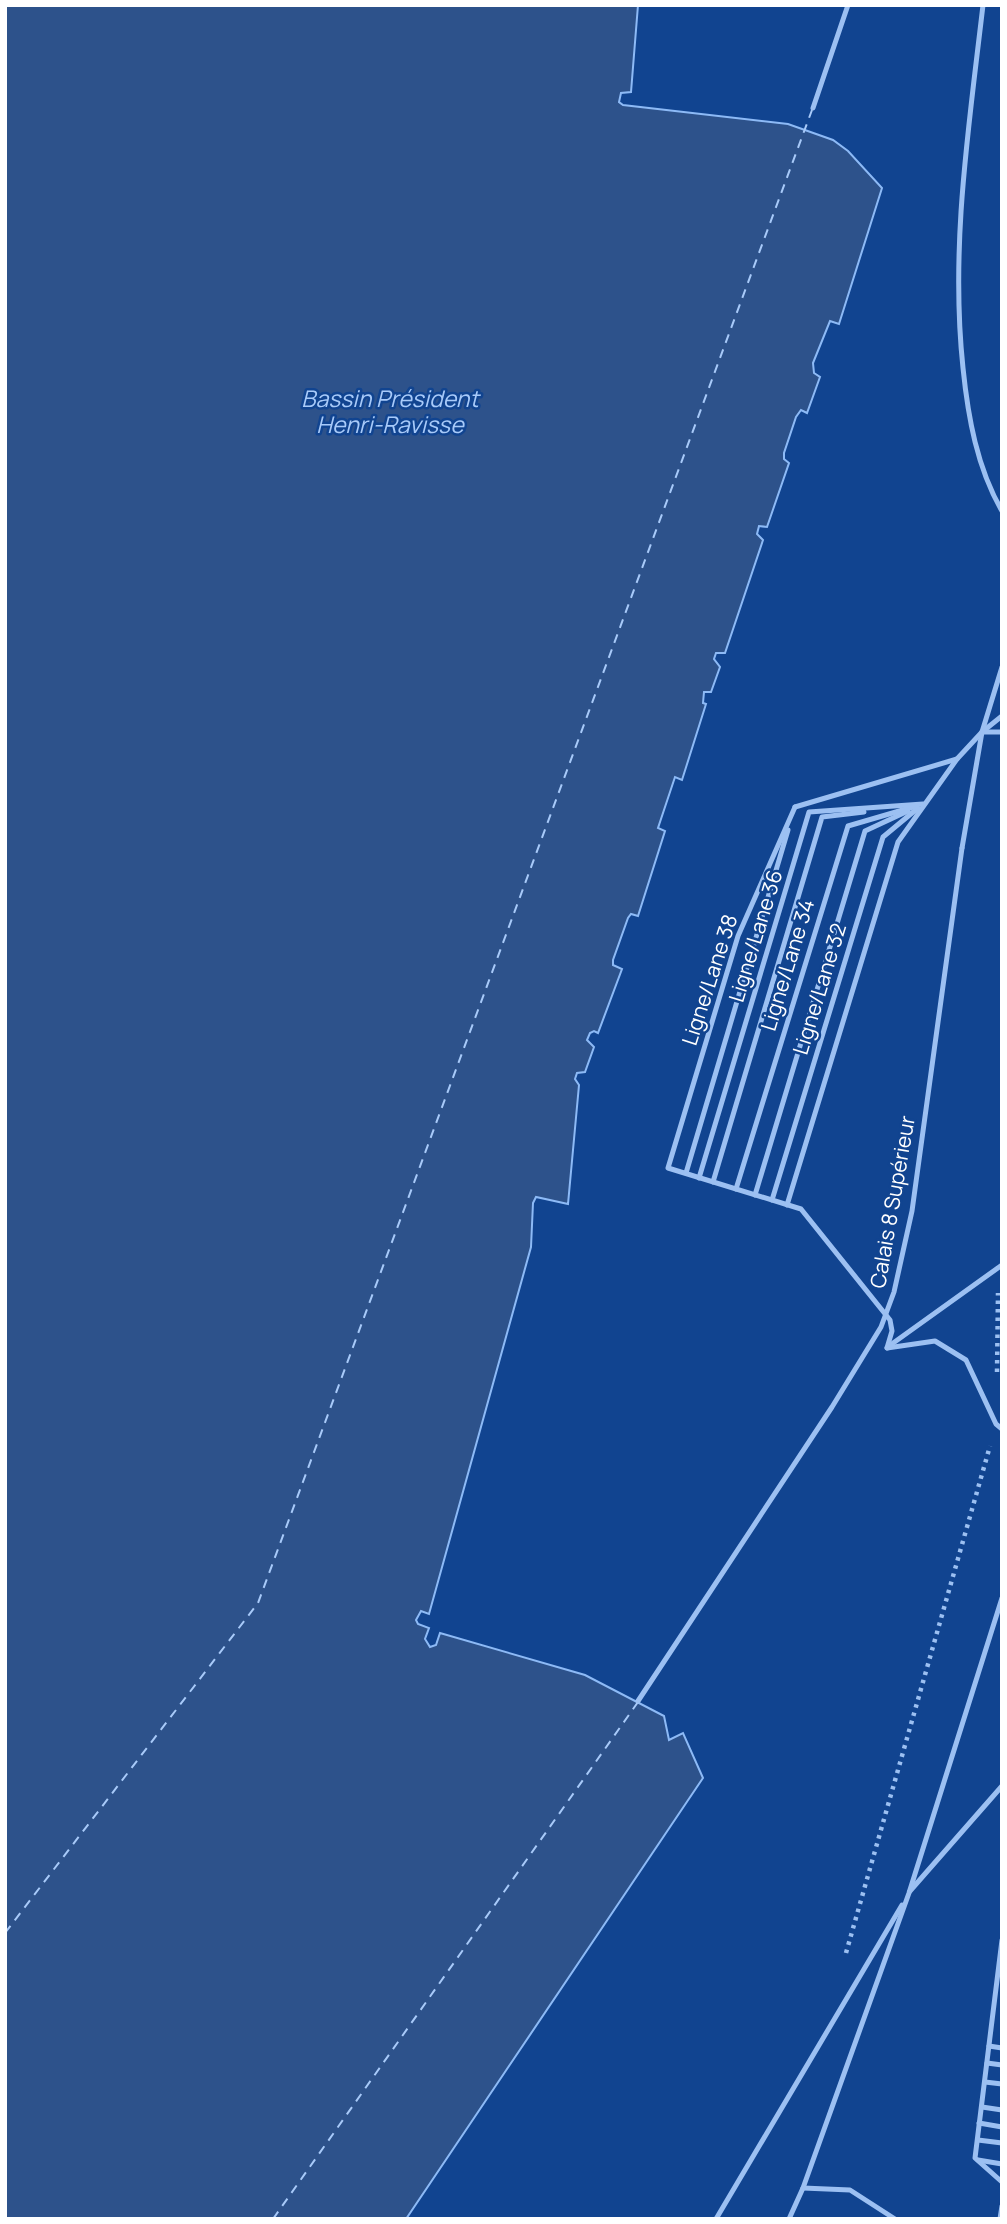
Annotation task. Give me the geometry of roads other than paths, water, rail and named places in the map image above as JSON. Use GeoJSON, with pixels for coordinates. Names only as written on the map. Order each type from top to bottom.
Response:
{"type":"FeatureCollection","features":[{"type":"Feature","properties":{"kind":"lane"},"geometry":{"type":"LineString","coordinates":[[813,108],[848,5]]}},
{"type":"Feature","properties":{"kind":"lane"},"geometry":{"type":"LineString","coordinates":[[983,5],[961,198],[957,307],[965,387],[975,441],[993,495],[1002,511]]}},
{"type":"Feature","properties":{"kind":"lane","name":"Calais 8 Supérieur"},"geometry":{"type":"LineString","coordinates":[[638,1701],[832,1407],[881,1327],[894,1292],[912,1211],[962,848],[982,732],[1002,667]]}},
{"type":"Feature","properties":{"kind":"lane"},"geometry":{"type":"LineString","coordinates":[[787,1205],[898,842],[957,759],[982,732],[1002,716]]}},
{"type":"Feature","properties":{"kind":"lane"},"geometry":{"type":"LineString","coordinates":[[982,732],[1002,732]]}},
{"type":"Feature","properties":{"kind":"lane"},"geometry":{"type":"LineString","coordinates":[[887,1348],[892,1331],[890,1320],[801,1209],[686,1173],[795,807],[957,759]]}},
{"type":"Feature","properties":{"kind":"lane"},"geometry":{"type":"LineString","coordinates":[[713,1182],[822,817],[923,804]]}},
{"type":"Feature","properties":{"kind":"lane"},"geometry":{"type":"LineString","coordinates":[[755,1195],[865,831],[923,804]]}},
{"type":"Feature","properties":{"kind":"lane","name":"Ligne/Lane 36"},"geometry":{"type":"LineString","coordinates":[[699,1178],[809,812],[923,804]]}},
{"type":"Feature","properties":{"kind":"lane","name":"Ligne/Lane 34"},"geometry":{"type":"LineString","coordinates":[[736,1189],[848,826],[923,804]]}},
{"type":"Feature","properties":{"kind":"lane","name":"Ligne/Lane 32"},"geometry":{"type":"LineString","coordinates":[[772,1200],[883,837],[923,804]]}},
{"type":"Feature","properties":{"kind":"lane","name":"Ligne/Lane 38"},"geometry":{"type":"LineString","coordinates":[[686,1173],[668,1168],[738,936],[795,807]]}},
{"type":"Feature","properties":{"kind":"lane"},"geometry":{"type":"LineString","coordinates":[[887,1348],[1000,1266]]}},
{"type":"Feature","properties":{"kind":"lane"},"geometry":{"type":"LineString","coordinates":[[887,1348],[935,1341],[965,1360],[996,1424],[1002,1429]]}},
{"type":"Feature","properties":{"kind":"lane"},"geometry":{"type":"LineString","coordinates":[[789,2219],[803,2188],[909,1893],[1002,1598]]}},
{"type":"Feature","properties":{"kind":"lane"},"geometry":{"type":"LineString","coordinates":[[716,2219],[909,1893],[1002,1786]]}},
{"type":"Feature","properties":{"kind":"lane"},"geometry":{"type":"LineString","coordinates":[[1002,1940],[999,1988],[991,2027],[975,2158],[1002,2182]]}},
{"type":"Feature","properties":{"kind":"lane"},"geometry":{"type":"LineString","coordinates":[[994,2007],[1002,2008]]}},
{"type":"Feature","properties":{"kind":"lane"},"geometry":{"type":"LineString","coordinates":[[991,2027],[1002,2029]]}},
{"type":"Feature","properties":{"kind":"lane"},"geometry":{"type":"LineString","coordinates":[[989,2046],[1002,2048]]}},
{"type":"Feature","properties":{"kind":"lane"},"geometry":{"type":"LineString","coordinates":[[987,2063],[1002,2065]]}},
{"type":"Feature","properties":{"kind":"lane"},"geometry":{"type":"LineString","coordinates":[[985,2082],[1002,2084]]}},
{"type":"Feature","properties":{"kind":"lane"},"geometry":{"type":"LineString","coordinates":[[982,2107],[1002,2110]]}},
{"type":"Feature","properties":{"kind":"lane"},"geometry":{"type":"LineString","coordinates":[[979,2123],[1002,2127]]}},
{"type":"Feature","properties":{"kind":"lane"},"geometry":{"type":"LineString","coordinates":[[978,2140],[1002,2143]]}},
{"type":"Feature","properties":{"kind":"lane"},"geometry":{"type":"LineString","coordinates":[[978,2160],[1002,2164]]}},
{"type":"Feature","properties":{"kind":"lane"},"geometry":{"type":"LineString","coordinates":[[803,2188],[850,2190],[895,2219]]}},
{"type":"Feature","properties":{"kind":"lane"},"geometry":{"type":"LineString","coordinates":[[1000,2219],[1002,2206]]}},
{"type":"Feature","properties":{"kind":"water","name":"Bassin Président Henri-Ravisse"},"geometry":{"type":"Polygon","coordinates":[[[5,5],[638,5],[631,92],[621,93],[619,102],[623,105],[788,124],[833,140],[848,151],[882,188],[839,324],[830,321],[813,363],[814,373],[820,377],[807,413],[801,410],[796,417],[784,453],[784,459],[789,463],[767,527],[759,526],[757,534],[763,540],[725,653],[716,653],[714,659],[720,667],[711,692],[704,692],[703,703],[706,704],[682,780],[675,777],[658,828],[665,831],[638,916],[631,914],[628,918],[613,960],[613,965],[622,969],[598,1033],[590,1033],[587,1040],[594,1047],[585,1072],[577,1073],[575,1079],[579,1085],[568,1204],[536,1197],[533,1203],[531,1247],[429,1614],[421,1611],[416,1620],[418,1624],[429,1628],[425,1639],[430,1647],[436,1645],[440,1633],[585,1675],[664,1716],[669,1740],[683,1733],[703,1778],[406,2219],[5,2219],[5,5]]]}}]}
